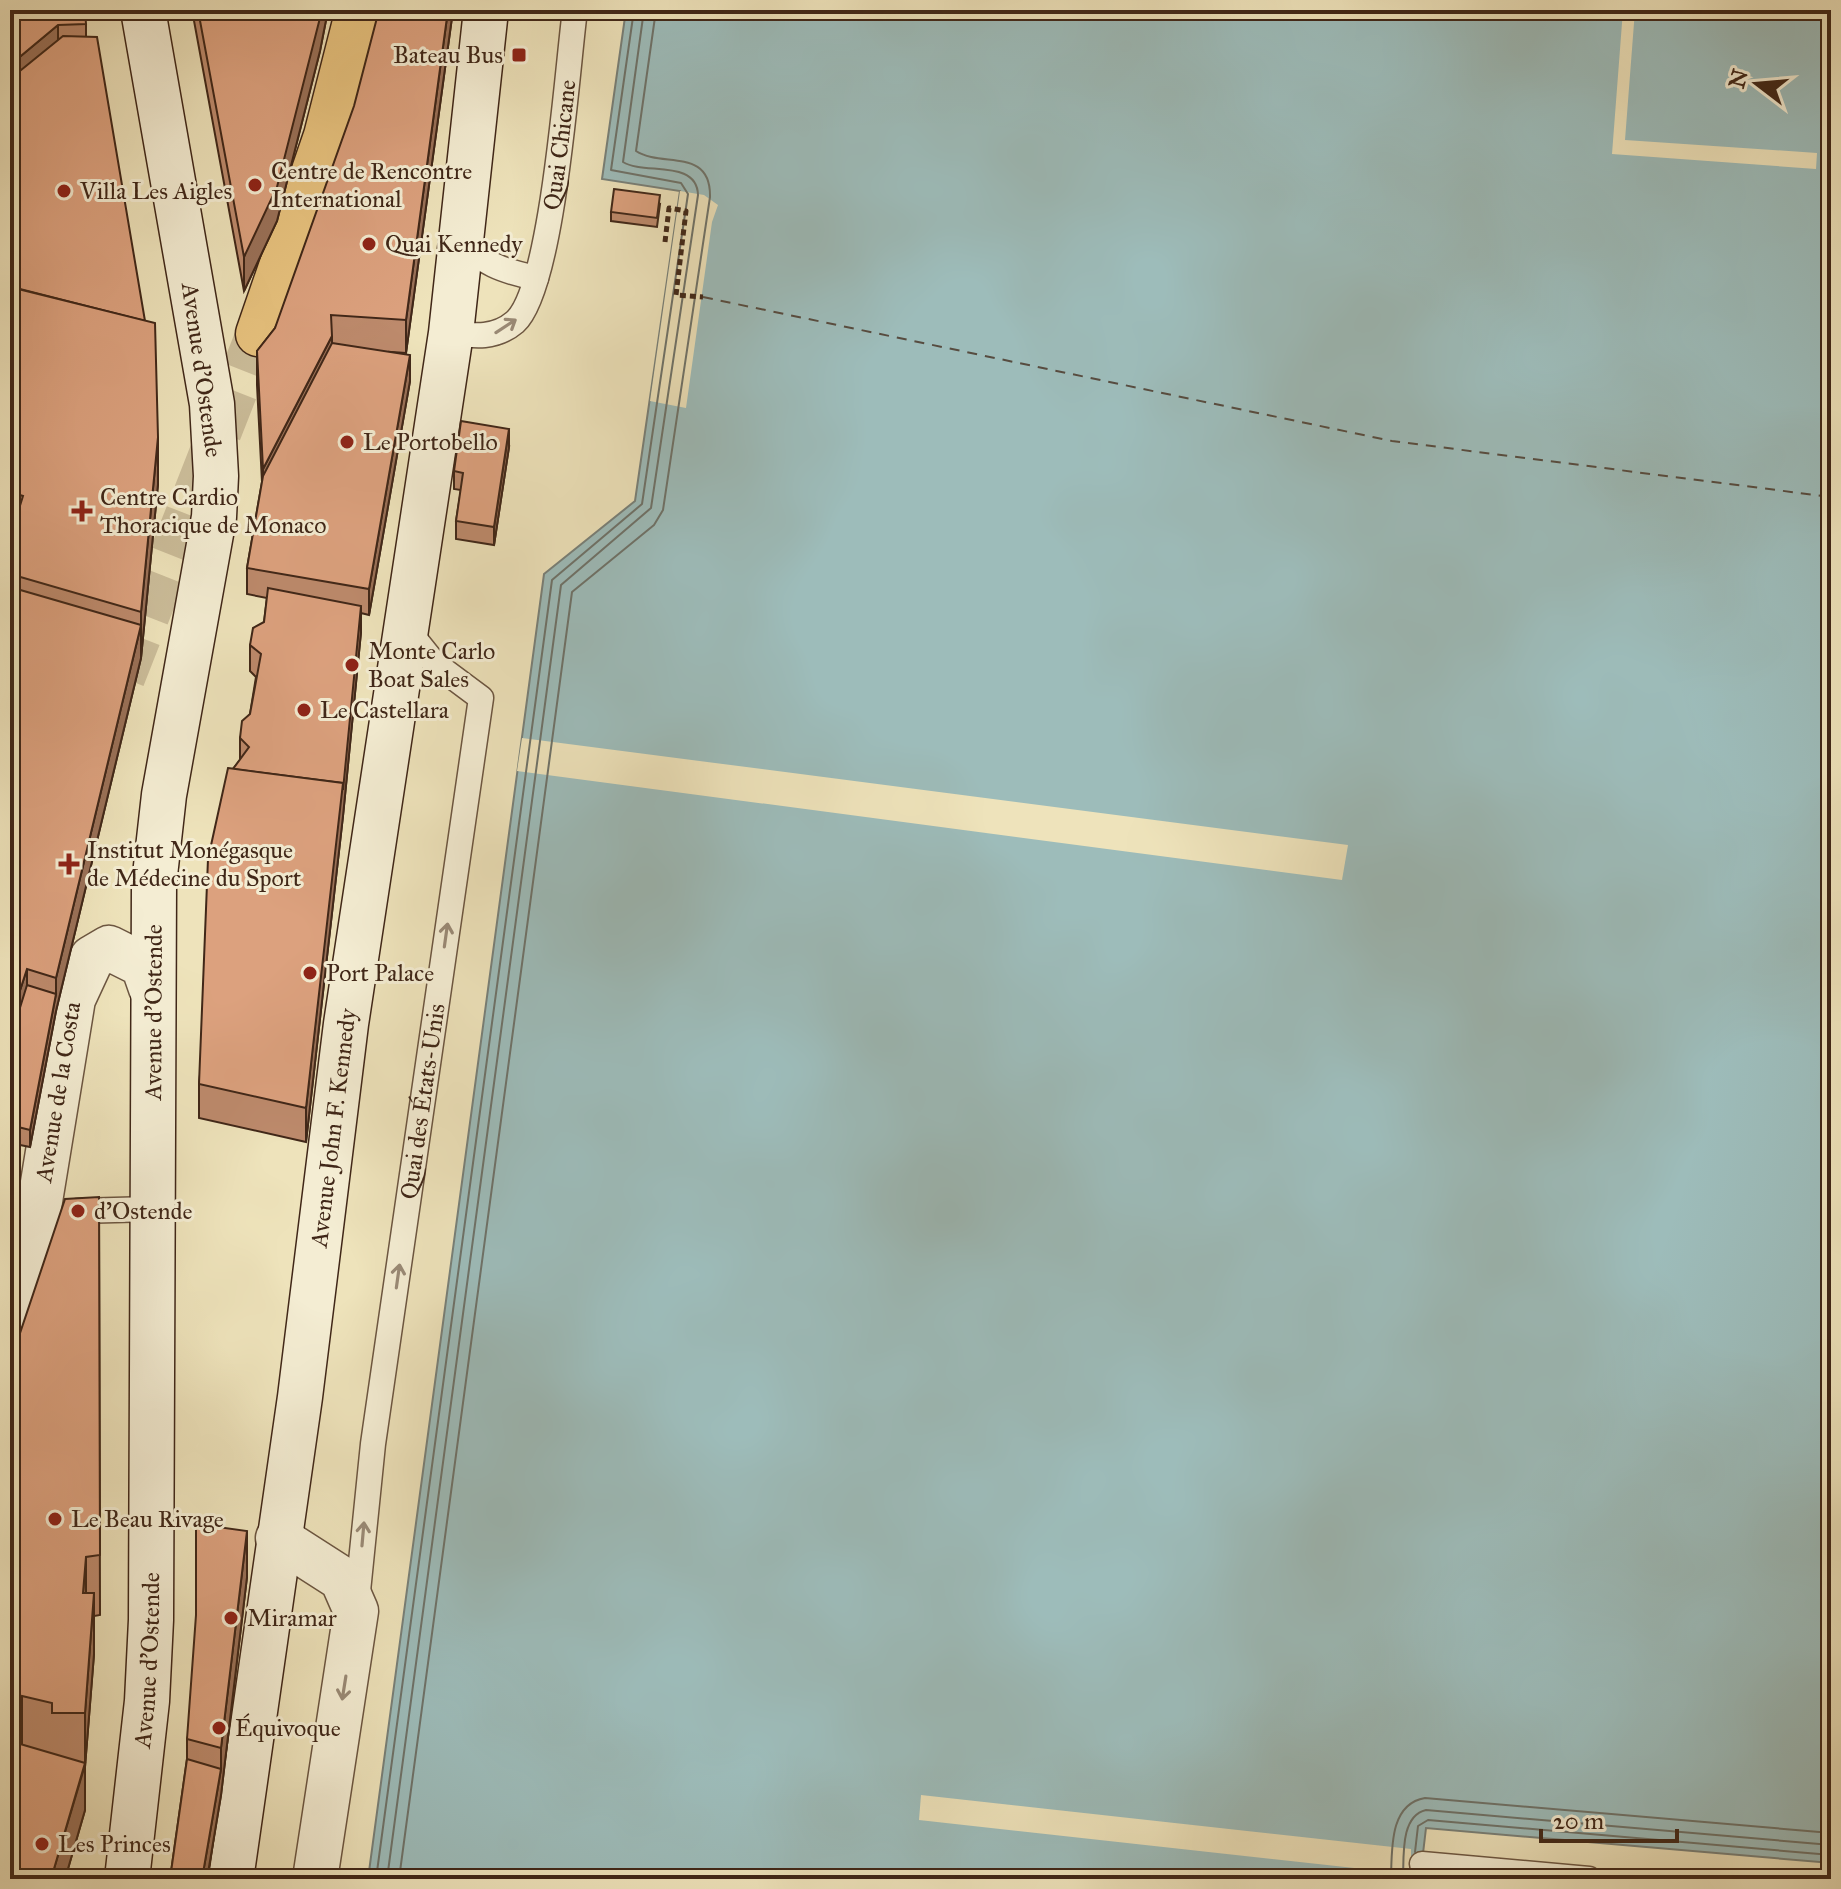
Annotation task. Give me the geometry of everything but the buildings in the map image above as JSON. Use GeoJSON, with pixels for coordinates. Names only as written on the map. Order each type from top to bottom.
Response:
{"type":"FeatureCollection","features":[{"type":"Feature","properties":{"kind":"main road","name":"Avenue d'Ostende"},"geometry":{"type":"LineString","coordinates":[[127,1879],[147,1701],[151,1620],[151,988],[154,884],[164,795],[214,517],[216,476],[212,404],[143,10]]}},
{"type":"Feature","properties":{"kind":"main road"},"geometry":{"type":"LineString","coordinates":[[258,334],[326,136],[358,10]]}},
{"type":"Feature","properties":{"kind":"main road","name":"Avenue John F. Kennedy"},"geometry":{"type":"LineString","coordinates":[[231,1879],[300,1397],[346,1024],[451,333],[486,10]]}},
{"type":"Feature","properties":{"kind":"main road","name":"Avenue de la Costa"},"geometry":{"type":"LineString","coordinates":[[10,1308],[33,1244],[73,999],[92,958],[109,948],[143,965],[151,988]]}},
{"type":"Feature","properties":{"kind":"main road"},"geometry":{"type":"LineString","coordinates":[[278,1538],[342,1579],[356,1611],[315,1879]]}},
{"type":"Feature","properties":{"kind":"lane","name":"Quai Chicane"},"geometry":{"type":"LineString","coordinates":[[451,333],[480,337],[507,328],[526,309],[547,229],[575,10]]}},
{"type":"Feature","properties":{"kind":"lane"},"geometry":{"type":"LineString","coordinates":[[460,237],[475,256],[489,264],[536,278]]}},
{"type":"Feature","properties":{"kind":"lane","name":"Quai des États-Unis"},"geometry":{"type":"LineString","coordinates":[[356,1611],[373,1444],[481,698],[434,663],[405,626]]}},
{"type":"Feature","properties":{"kind":"lane"},"geometry":{"type":"LineString","coordinates":[[78,1211],[151,1209]]}},
{"type":"Feature","properties":{"kind":"lane"},"geometry":{"type":"LineString","coordinates":[[1422,1864],[1589,1879]]}},
{"type":"Feature","properties":{"kind":"path"},"geometry":{"type":"LineString","coordinates":[[665,242],[669,208],[686,211],[676,295],[703,297]]}},
{"type":"Feature","properties":{"kind":"water"},"geometry":{"type":"Polygon","coordinates":[[[626,10],[1831,10],[1831,1863],[1426,1828],[1420,1879],[368,1879],[544,574],[635,501],[680,191],[602,179],[626,10]]]}},
{"type":"Feature","properties":{"kind":"pier"},"geometry":{"type":"Polygon","coordinates":[[[1623,10],[1635,10],[1625,140],[1817,153],[1816,169],[1612,154],[1623,10]]]}},
{"type":"Feature","properties":{"kind":"pier"},"geometry":{"type":"Polygon","coordinates":[[[680,191],[704,195],[718,205],[712,222],[686,408],[650,401],[680,191]]]}},
{"type":"Feature","properties":{"kind":"pier"},"geometry":{"type":"Polygon","coordinates":[[[522,738],[1348,845],[1342,880],[517,771],[522,738]]]}},
{"type":"Feature","properties":{"kind":"pier"},"geometry":{"type":"Polygon","coordinates":[[[921,1795],[1411,1849],[1411,1858],[1422,1859],[1421,1869],[1410,1868],[1409,1874],[919,1820],[921,1795]]]}},
{"type":"Feature","properties":{"kind":"ferry route"},"geometry":{"type":"LineString","coordinates":[[703,297],[1392,441],[1831,497]]}},
{"type":"Feature","properties":{"kind":"tunnel"},"geometry":{"type":"LineString","coordinates":[[123,678],[258,334]]}},
{"type":"Feature","properties":{"kind":"place","name":"Bateau Bus"},"geometry":{"type":"Point","coordinates":[519,55]}},
{"type":"Feature","properties":{"kind":"place","name":"Centre de Rencontre International"},"geometry":{"type":"Point","coordinates":[255,185]}},
{"type":"Feature","properties":{"kind":"place","name":"Villa Les Aigles"},"geometry":{"type":"Point","coordinates":[64,191]}},
{"type":"Feature","properties":{"kind":"place","name":"Quai Kennedy"},"geometry":{"type":"Point","coordinates":[369,244]}},
{"type":"Feature","properties":{"kind":"place","name":"Le Portobello"},"geometry":{"type":"Point","coordinates":[347,442]}},
{"type":"Feature","properties":{"kind":"place","name":"Centre Cardio Thoracique de Monaco"},"geometry":{"type":"Point","coordinates":[82,511]}},
{"type":"Feature","properties":{"kind":"place","name":"Monte Carlo Boat Sales"},"geometry":{"type":"Point","coordinates":[352,665]}},
{"type":"Feature","properties":{"kind":"place","name":"Le Castellara"},"geometry":{"type":"Point","coordinates":[304,710]}},
{"type":"Feature","properties":{"kind":"place","name":"Institut Monégasque de Médecine du Sport"},"geometry":{"type":"Point","coordinates":[69,864]}},
{"type":"Feature","properties":{"kind":"place","name":"Port Palace"},"geometry":{"type":"Point","coordinates":[310,973]}},
{"type":"Feature","properties":{"kind":"place","name":"d'Ostende"},"geometry":{"type":"Point","coordinates":[78,1211]}},
{"type":"Feature","properties":{"kind":"place","name":"Le Beau Rivage"},"geometry":{"type":"Point","coordinates":[55,1519]}},
{"type":"Feature","properties":{"kind":"place","name":"Miramar"},"geometry":{"type":"Point","coordinates":[231,1618]}},
{"type":"Feature","properties":{"kind":"place","name":"Équivoque"},"geometry":{"type":"Point","coordinates":[219,1728]}},
{"type":"Feature","properties":{"kind":"place","name":"Les Princes"},"geometry":{"type":"Point","coordinates":[42,1844]}}]}
